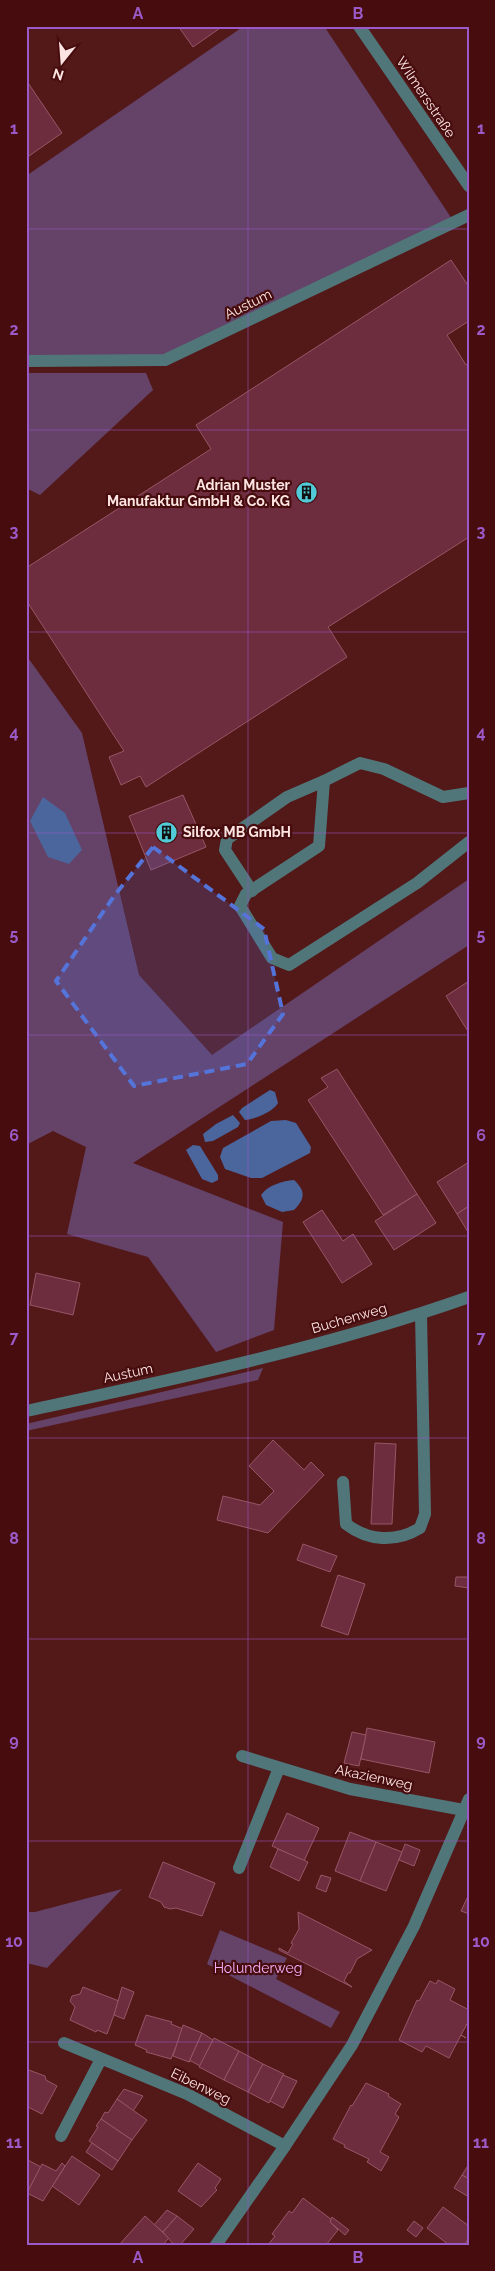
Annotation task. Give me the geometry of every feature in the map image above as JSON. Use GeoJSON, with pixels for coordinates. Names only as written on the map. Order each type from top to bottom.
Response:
{"type":"FeatureCollection","features":[{"type":"Feature","properties":{"kind":"street","name":"Wilmersstraße"},"geometry":{"type":"LineString","coordinates":[[359,26],[469,186]]}},
{"type":"Feature","properties":{"kind":"street","name":"Austum"},"geometry":{"type":"LineString","coordinates":[[26,361],[165,360],[469,215]]}},
{"type":"Feature","properties":{"kind":"street"},"geometry":{"type":"LineString","coordinates":[[252,891],[224,850],[227,839],[286,797],[360,763],[384,769],[442,797],[469,793]]}},
{"type":"Feature","properties":{"kind":"street"},"geometry":{"type":"LineString","coordinates":[[324,780],[319,846],[246,894],[240,906],[272,958],[289,965],[417,883],[469,842]]}},
{"type":"Feature","properties":{"kind":"street","name":"Buchenweg"},"geometry":{"type":"LineString","coordinates":[[237,1365],[421,1314],[469,1297]]}},
{"type":"Feature","properties":{"kind":"street"},"geometry":{"type":"LineString","coordinates":[[343,1482],[346,1524],[357,1533],[374,1538],[407,1536],[420,1528],[425,1514],[421,1314]]}},
{"type":"Feature","properties":{"kind":"street","name":"Austum"},"geometry":{"type":"LineString","coordinates":[[26,1411],[237,1365]]}},
{"type":"Feature","properties":{"kind":"street","name":"Akazienweg"},"geometry":{"type":"LineString","coordinates":[[242,1756],[350,1789],[468,1807]]}},
{"type":"Feature","properties":{"kind":"street"},"geometry":{"type":"LineString","coordinates":[[239,1868],[279,1768]]}},
{"type":"Feature","properties":{"kind":"street"},"geometry":{"type":"LineString","coordinates":[[222,2243],[352,2045],[414,1926],[468,1807]]}},
{"type":"Feature","properties":{"kind":"street","name":"Eibenweg"},"geometry":{"type":"LineString","coordinates":[[64,2043],[187,2094],[285,2146]]}},
{"type":"Feature","properties":{"kind":"street"},"geometry":{"type":"LineString","coordinates":[[61,2136],[101,2059]]}},
{"type":"Feature","properties":{"kind":"highlighted area"},"geometry":{"type":"Polygon","coordinates":[[[153,847],[264,929],[283,1014],[247,1064],[134,1086],[56,981],[114,896],[153,847]]]}},
{"type":"Feature","properties":{"kind":"green space"},"geometry":{"type":"Polygon","coordinates":[[[244,26],[324,26],[454,222],[165,360],[26,361],[26,176],[244,26]]]}},
{"type":"Feature","properties":{"kind":"green space"},"geometry":{"type":"Polygon","coordinates":[[[26,373],[146,373],[153,390],[40,495],[26,488],[26,373]]]}},
{"type":"Feature","properties":{"kind":"green space"},"geometry":{"type":"Polygon","coordinates":[[[26,655],[82,733],[139,975],[212,1055],[469,879],[469,945],[133,1163],[283,1222],[274,1330],[216,1352],[148,1257],[67,1234],[86,1147],[53,1131],[26,1145],[26,655]]]}},
{"type":"Feature","properties":{"kind":"green space"},"geometry":{"type":"Polygon","coordinates":[[[263,1368],[258,1380],[26,1431],[26,1424],[263,1368]]]}},
{"type":"Feature","properties":{"kind":"green space"},"geometry":{"type":"Polygon","coordinates":[[[122,1889],[47,1968],[26,1963],[26,1912],[35,1912],[122,1889]]]}},
{"type":"Feature","properties":{"kind":"green space","name":"Holunderweg"},"geometry":{"type":"Polygon","coordinates":[[[220,1930],[287,1958],[276,1979],[340,2012],[331,2028],[207,1964],[220,1930]]]}},
{"type":"Feature","properties":{"kind":"water"},"geometry":{"type":"Polygon","coordinates":[[[43,797],[65,813],[82,850],[69,864],[48,857],[30,821],[43,797]]]}},
{"type":"Feature","properties":{"kind":"water"},"geometry":{"type":"Polygon","coordinates":[[[270,1090],[275,1092],[278,1103],[276,1106],[263,1115],[245,1120],[239,1112],[242,1108],[270,1090]]]}},
{"type":"Feature","properties":{"kind":"water"},"geometry":{"type":"Polygon","coordinates":[[[233,1115],[240,1123],[238,1127],[213,1141],[205,1142],[203,1134],[233,1115]]]}},
{"type":"Feature","properties":{"kind":"water"},"geometry":{"type":"Polygon","coordinates":[[[286,1120],[296,1123],[311,1147],[310,1153],[262,1178],[251,1178],[225,1169],[220,1157],[223,1148],[271,1121],[286,1120]]]}},
{"type":"Feature","properties":{"kind":"water"},"geometry":{"type":"Polygon","coordinates":[[[193,1145],[200,1146],[218,1175],[218,1180],[212,1183],[202,1179],[186,1150],[193,1145]]]}},
{"type":"Feature","properties":{"kind":"water"},"geometry":{"type":"Polygon","coordinates":[[[294,1180],[301,1188],[303,1195],[294,1210],[282,1212],[266,1205],[261,1195],[264,1192],[276,1184],[294,1180]]]}},
{"type":"Feature","properties":{"kind":"building"},"geometry":{"type":"Polygon","coordinates":[[[178,26],[223,26],[193,47],[178,26]]]}},
{"type":"Feature","properties":{"kind":"building"},"geometry":{"type":"Polygon","coordinates":[[[26,80],[62,133],[26,158],[26,80]]]}},
{"type":"Feature","properties":{"kind":"building","name":"Adrian Muster Manufaktur GmbH & Co. KG"},"geometry":{"type":"Polygon","coordinates":[[[451,260],[469,287],[469,321],[447,335],[466,365],[469,363],[469,537],[328,627],[347,657],[146,787],[140,776],[121,785],[109,757],[124,751],[26,600],[26,568],[211,449],[196,425],[451,260]]]}},
{"type":"Feature","properties":{"kind":"building","name":"Silfox MB GmbH"},"geometry":{"type":"Polygon","coordinates":[[[183,795],[206,847],[151,870],[129,816],[183,795]]]}},
{"type":"Feature","properties":{"kind":"building"},"geometry":{"type":"Polygon","coordinates":[[[469,981],[469,1033],[446,996],[469,981]]]}},
{"type":"Feature","properties":{"kind":"building"},"geometry":{"type":"Polygon","coordinates":[[[337,1069],[417,1194],[383,1215],[308,1100],[328,1087],[321,1078],[337,1069]]]}},
{"type":"Feature","properties":{"kind":"building"},"geometry":{"type":"Polygon","coordinates":[[[469,1162],[469,1206],[457,1214],[437,1182],[469,1162]]]}},
{"type":"Feature","properties":{"kind":"building"},"geometry":{"type":"Polygon","coordinates":[[[417,1194],[436,1223],[394,1250],[375,1221],[417,1194]]]}},
{"type":"Feature","properties":{"kind":"building"},"geometry":{"type":"Polygon","coordinates":[[[469,1206],[469,1231],[468,1232],[457,1214],[469,1206]]]}},
{"type":"Feature","properties":{"kind":"building"},"geometry":{"type":"Polygon","coordinates":[[[322,1210],[343,1241],[353,1234],[372,1264],[342,1283],[303,1222],[322,1210]]]}},
{"type":"Feature","properties":{"kind":"building"},"geometry":{"type":"Polygon","coordinates":[[[36,1273],[80,1283],[73,1315],[30,1305],[36,1273]]]}},
{"type":"Feature","properties":{"kind":"building"},"geometry":{"type":"Polygon","coordinates":[[[273,1440],[304,1470],[311,1462],[324,1475],[268,1533],[217,1520],[223,1496],[260,1505],[274,1491],[249,1466],[273,1440]]]}},
{"type":"Feature","properties":{"kind":"building"},"geometry":{"type":"Polygon","coordinates":[[[375,1443],[396,1444],[392,1524],[371,1524],[375,1443]]]}},
{"type":"Feature","properties":{"kind":"building"},"geometry":{"type":"Polygon","coordinates":[[[303,1544],[337,1556],[330,1572],[297,1560],[303,1544]]]}},
{"type":"Feature","properties":{"kind":"building"},"geometry":{"type":"Polygon","coordinates":[[[338,1575],[365,1584],[348,1635],[321,1626],[338,1575]]]}},
{"type":"Feature","properties":{"kind":"building"},"geometry":{"type":"Polygon","coordinates":[[[456,1577],[469,1577],[469,1588],[455,1586],[456,1577]]]}},
{"type":"Feature","properties":{"kind":"building"},"geometry":{"type":"Polygon","coordinates":[[[367,1728],[435,1742],[429,1773],[361,1759],[367,1728]]]}},
{"type":"Feature","properties":{"kind":"building"},"geometry":{"type":"Polygon","coordinates":[[[352,1732],[366,1735],[359,1766],[344,1763],[352,1732]]]}},
{"type":"Feature","properties":{"kind":"building"},"geometry":{"type":"Polygon","coordinates":[[[287,1813],[319,1828],[304,1861],[272,1846],[287,1813]]]}},
{"type":"Feature","properties":{"kind":"building"},"geometry":{"type":"Polygon","coordinates":[[[350,1832],[376,1842],[360,1881],[335,1871],[350,1832]]]}},
{"type":"Feature","properties":{"kind":"building"},"geometry":{"type":"Polygon","coordinates":[[[376,1842],[402,1852],[386,1891],[360,1881],[376,1842]]]}},
{"type":"Feature","properties":{"kind":"building"},"geometry":{"type":"Polygon","coordinates":[[[405,1844],[420,1850],[414,1866],[399,1860],[405,1844]]]}},
{"type":"Feature","properties":{"kind":"building"},"geometry":{"type":"Polygon","coordinates":[[[278,1849],[308,1862],[299,1881],[270,1867],[278,1849]]]}},
{"type":"Feature","properties":{"kind":"building"},"geometry":{"type":"Polygon","coordinates":[[[163,1862],[215,1883],[202,1916],[176,1908],[164,1907],[161,1902],[149,1897],[163,1862]]]}},
{"type":"Feature","properties":{"kind":"building"},"geometry":{"type":"Polygon","coordinates":[[[321,1875],[331,1878],[326,1892],[316,1888],[321,1875]]]}},
{"type":"Feature","properties":{"kind":"building"},"geometry":{"type":"Polygon","coordinates":[[[469,1894],[469,1914],[461,1911],[469,1894]]]}},
{"type":"Feature","properties":{"kind":"building"},"geometry":{"type":"Polygon","coordinates":[[[298,1912],[372,1950],[357,1959],[350,1973],[348,1973],[344,1981],[352,1987],[279,1950],[279,1948],[288,1953],[293,1944],[291,1943],[299,1929],[298,1912]]]}},
{"type":"Feature","properties":{"kind":"building"},"geometry":{"type":"Polygon","coordinates":[[[438,1980],[455,1989],[450,2000],[469,2010],[469,2020],[449,2058],[426,2046],[422,2052],[399,2040],[417,2000],[419,2001],[430,1981],[436,1984],[438,1980]]]}},
{"type":"Feature","properties":{"kind":"building"},"geometry":{"type":"Polygon","coordinates":[[[83,1987],[119,2001],[107,2034],[97,2030],[96,2032],[70,2020],[75,2007],[70,2001],[72,1996],[80,1994],[83,1987]]]}},
{"type":"Feature","properties":{"kind":"building"},"geometry":{"type":"Polygon","coordinates":[[[122,1987],[134,1992],[124,2019],[114,2015],[122,1987]]]}},
{"type":"Feature","properties":{"kind":"building"},"geometry":{"type":"Polygon","coordinates":[[[146,2015],[172,2022],[171,2024],[183,2029],[171,2059],[146,2052],[147,2050],[135,2045],[146,2015]]]}},
{"type":"Feature","properties":{"kind":"building"},"geometry":{"type":"Polygon","coordinates":[[[183,2025],[202,2033],[189,2062],[173,2056],[183,2025]]]}},
{"type":"Feature","properties":{"kind":"building"},"geometry":{"type":"Polygon","coordinates":[[[202,2033],[213,2040],[200,2066],[191,2061],[189,2062],[202,2033]]]}},
{"type":"Feature","properties":{"kind":"building"},"geometry":{"type":"Polygon","coordinates":[[[214,2038],[239,2051],[224,2080],[199,2067],[214,2038]]]}},
{"type":"Feature","properties":{"kind":"building"},"geometry":{"type":"Polygon","coordinates":[[[239,2051],[263,2064],[248,2092],[224,2080],[239,2051]]]}},
{"type":"Feature","properties":{"kind":"building"},"geometry":{"type":"Polygon","coordinates":[[[263,2064],[284,2074],[269,2103],[248,2092],[263,2064]]]}},
{"type":"Feature","properties":{"kind":"building"},"geometry":{"type":"Polygon","coordinates":[[[26,2069],[45,2076],[46,2080],[57,2086],[42,2114],[26,2106],[26,2069]]]}},
{"type":"Feature","properties":{"kind":"building"},"geometry":{"type":"Polygon","coordinates":[[[283,2075],[297,2081],[283,2108],[270,2101],[283,2075]]]}},
{"type":"Feature","properties":{"kind":"building"},"geometry":{"type":"Polygon","coordinates":[[[366,2083],[389,2094],[388,2096],[401,2104],[395,2114],[399,2117],[380,2152],[389,2157],[381,2171],[367,2162],[369,2159],[344,2147],[345,2145],[333,2139],[351,2105],[366,2083]]]}},
{"type":"Feature","properties":{"kind":"building"},"geometry":{"type":"Polygon","coordinates":[[[124,2089],[143,2096],[133,2111],[117,2099],[124,2089]]]}},
{"type":"Feature","properties":{"kind":"building"},"geometry":{"type":"Polygon","coordinates":[[[117,2099],[147,2120],[132,2140],[101,2119],[105,2112],[108,2113],[117,2099]]]}},
{"type":"Feature","properties":{"kind":"building"},"geometry":{"type":"Polygon","coordinates":[[[101,2119],[132,2140],[118,2161],[89,2141],[101,2119]]]}},
{"type":"Feature","properties":{"kind":"building"},"geometry":{"type":"Polygon","coordinates":[[[92,2143],[118,2161],[112,2170],[86,2152],[92,2143]]]}},
{"type":"Feature","properties":{"kind":"building"},"geometry":{"type":"Polygon","coordinates":[[[72,2156],[100,2175],[79,2205],[52,2186],[72,2156]]]}},
{"type":"Feature","properties":{"kind":"building"},"geometry":{"type":"Polygon","coordinates":[[[26,2159],[41,2167],[26,2195],[26,2159]]]}},
{"type":"Feature","properties":{"kind":"building"},"geometry":{"type":"Polygon","coordinates":[[[62,2163],[65,2166],[43,2201],[27,2193],[42,2164],[56,2171],[62,2163]]]}},
{"type":"Feature","properties":{"kind":"building"},"geometry":{"type":"Polygon","coordinates":[[[198,2163],[221,2179],[215,2188],[217,2190],[201,2207],[178,2191],[198,2163]]]}},
{"type":"Feature","properties":{"kind":"building"},"geometry":{"type":"Polygon","coordinates":[[[469,2164],[469,2179],[462,2175],[469,2164]]]}},
{"type":"Feature","properties":{"kind":"building"},"geometry":{"type":"Polygon","coordinates":[[[462,2175],[469,2179],[469,2197],[454,2188],[462,2175]]]}},
{"type":"Feature","properties":{"kind":"building"},"geometry":{"type":"Polygon","coordinates":[[[303,2198],[332,2220],[330,2222],[338,2230],[326,2245],[268,2245],[275,2236],[272,2234],[289,2211],[292,2213],[303,2198]]]}},
{"type":"Feature","properties":{"kind":"building"},"geometry":{"type":"Polygon","coordinates":[[[443,2207],[469,2226],[469,2238],[464,2245],[449,2245],[427,2228],[443,2207]]]}},
{"type":"Feature","properties":{"kind":"building"},"geometry":{"type":"Polygon","coordinates":[[[167,2210],[177,2216],[163,2232],[154,2225],[167,2210]]]}},
{"type":"Feature","properties":{"kind":"building"},"geometry":{"type":"Polygon","coordinates":[[[145,2216],[169,2238],[163,2245],[119,2245],[145,2216]]]}},
{"type":"Feature","properties":{"kind":"building"},"geometry":{"type":"Polygon","coordinates":[[[177,2216],[194,2229],[180,2245],[174,2245],[163,2232],[177,2216]]]}},
{"type":"Feature","properties":{"kind":"building"},"geometry":{"type":"Polygon","coordinates":[[[332,2217],[349,2230],[345,2235],[330,2222],[332,2217]]]}},
{"type":"Feature","properties":{"kind":"building"},"geometry":{"type":"Polygon","coordinates":[[[414,2221],[423,2228],[416,2237],[407,2230],[414,2221]]]}},
{"type":"Feature","properties":{"kind":"place","name":"Adrian Muster Manufaktur GmbH & Co. KG"},"geometry":{"type":"Point","coordinates":[306,493]}},
{"type":"Feature","properties":{"kind":"place","name":"Silfox MB GmbH"},"geometry":{"type":"Point","coordinates":[167,832]}}]}
